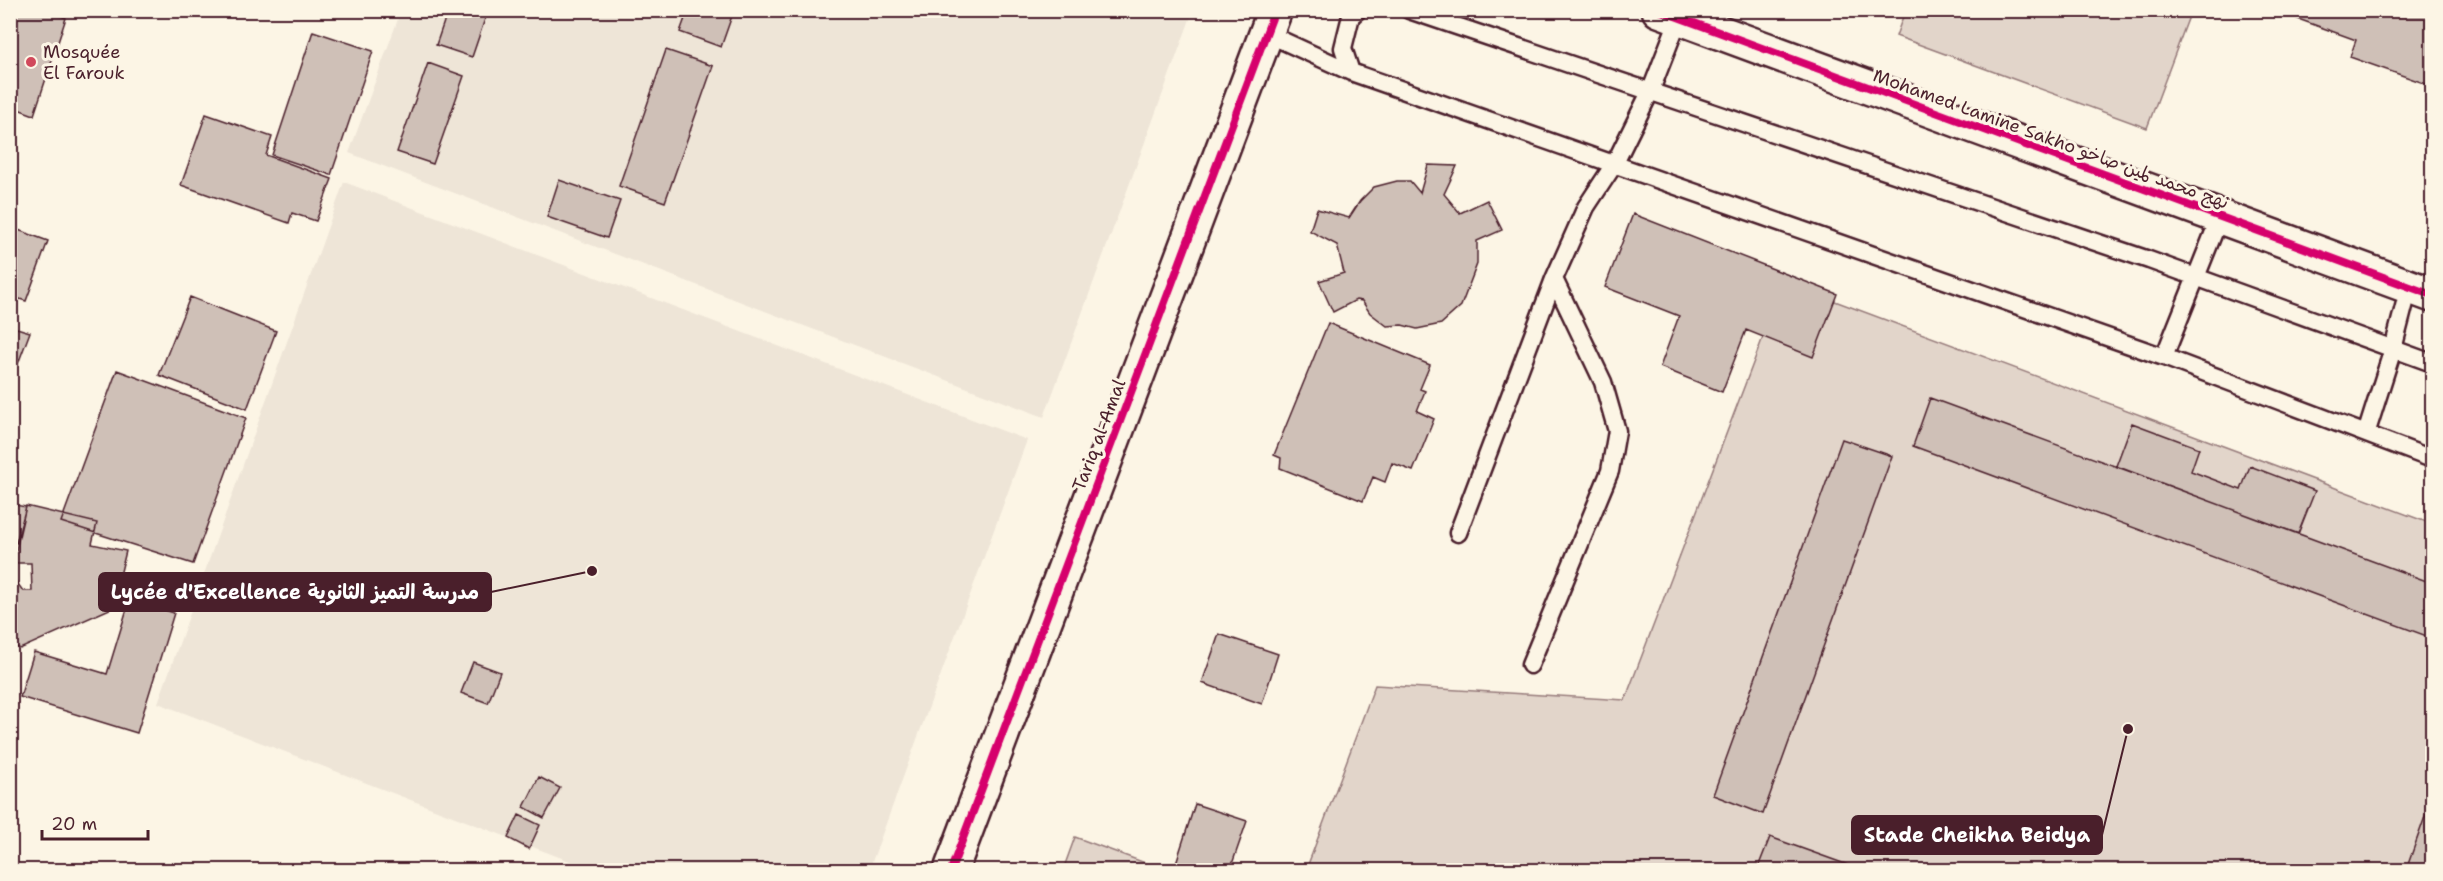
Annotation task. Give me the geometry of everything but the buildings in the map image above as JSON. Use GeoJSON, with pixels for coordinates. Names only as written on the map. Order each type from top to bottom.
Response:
{"type":"FeatureCollection","features":[{"type":"Feature","properties":{"kind":"street","name":"Mohamed Lamine Sakho نهج محمد لمين صاخو"},"geometry":{"type":"LineString","coordinates":[[1669,14],[2421,291]]}},
{"type":"Feature","properties":{"kind":"street","name":"Tariq al-Amal"},"geometry":{"type":"LineString","coordinates":[[951,870],[1271,22]]}},
{"type":"Feature","properties":{"kind":"lane"},"geometry":{"type":"LineString","coordinates":[[1351,72],[1343,48],[1351,16],[1358,10]]}},
{"type":"Feature","properties":{"kind":"lane"},"geometry":{"type":"LineString","coordinates":[[1409,10],[1651,90],[2197,277],[2433,363]]}},
{"type":"Feature","properties":{"kind":"lane"},"geometry":{"type":"LineString","coordinates":[[1458,533],[1554,279],[1586,207],[1615,163],[1651,90],[1669,14]]}},
{"type":"Feature","properties":{"kind":"lane"},"geometry":{"type":"LineString","coordinates":[[1271,22],[1351,72],[2164,357],[2433,459]]}},
{"type":"Feature","properties":{"kind":"lane"},"geometry":{"type":"LineString","coordinates":[[2164,357],[2220,217]]}},
{"type":"Feature","properties":{"kind":"lane"},"geometry":{"type":"LineString","coordinates":[[1530,665],[1610,471],[1617,431],[1603,382],[1554,279]]}},
{"type":"Feature","properties":{"kind":"lane"},"geometry":{"type":"LineString","coordinates":[[2366,434],[2393,349],[2421,291]]}},
{"type":"Feature","properties":{"kind":"shaded area"},"geometry":{"type":"Polygon","coordinates":[[[1905,10],[2191,11],[2147,128],[1896,36],[1905,10]]]}},
{"type":"Feature","properties":{"kind":"shaded area"},"geometry":{"type":"Polygon","coordinates":[[[401,11],[1193,11],[1044,417],[349,153],[401,11]]]}},
{"type":"Feature","properties":{"kind":"shaded area"},"geometry":{"type":"Polygon","coordinates":[[[344,182],[1027,440],[869,870],[593,870],[158,703],[344,182]]]}},
{"type":"Feature","properties":{"kind":"shaded area"},"geometry":{"type":"Polygon","coordinates":[[[1784,282],[2432,524],[2432,870],[1306,870],[1375,685],[1625,700],[1784,282]]]}},
{"type":"Feature","properties":{"kind":"shaded area"},"geometry":{"type":"Polygon","coordinates":[[[1075,837],[1164,870],[1063,870],[1075,837]]]}},
{"type":"Feature","properties":{"kind":"cycle path"},"geometry":{"type":"LineString","coordinates":[[951,870],[1275,10]]}},
{"type":"Feature","properties":{"kind":"cycle path"},"geometry":{"type":"LineString","coordinates":[[1659,10],[2432,295]]}},
{"type":"Feature","properties":{"kind":"place","name":"Mosquée El Farouk"},"geometry":{"type":"Point","coordinates":[31,62]}},
{"type":"Feature","properties":{"kind":"place","name":"Lycée d'Excellence مدرسة التميز الثانوية"},"geometry":{"type":"Point","coordinates":[592,571]}},
{"type":"Feature","properties":{"kind":"place","name":"Stade Cheikha Beidya"},"geometry":{"type":"Point","coordinates":[2128,729]}}]}
